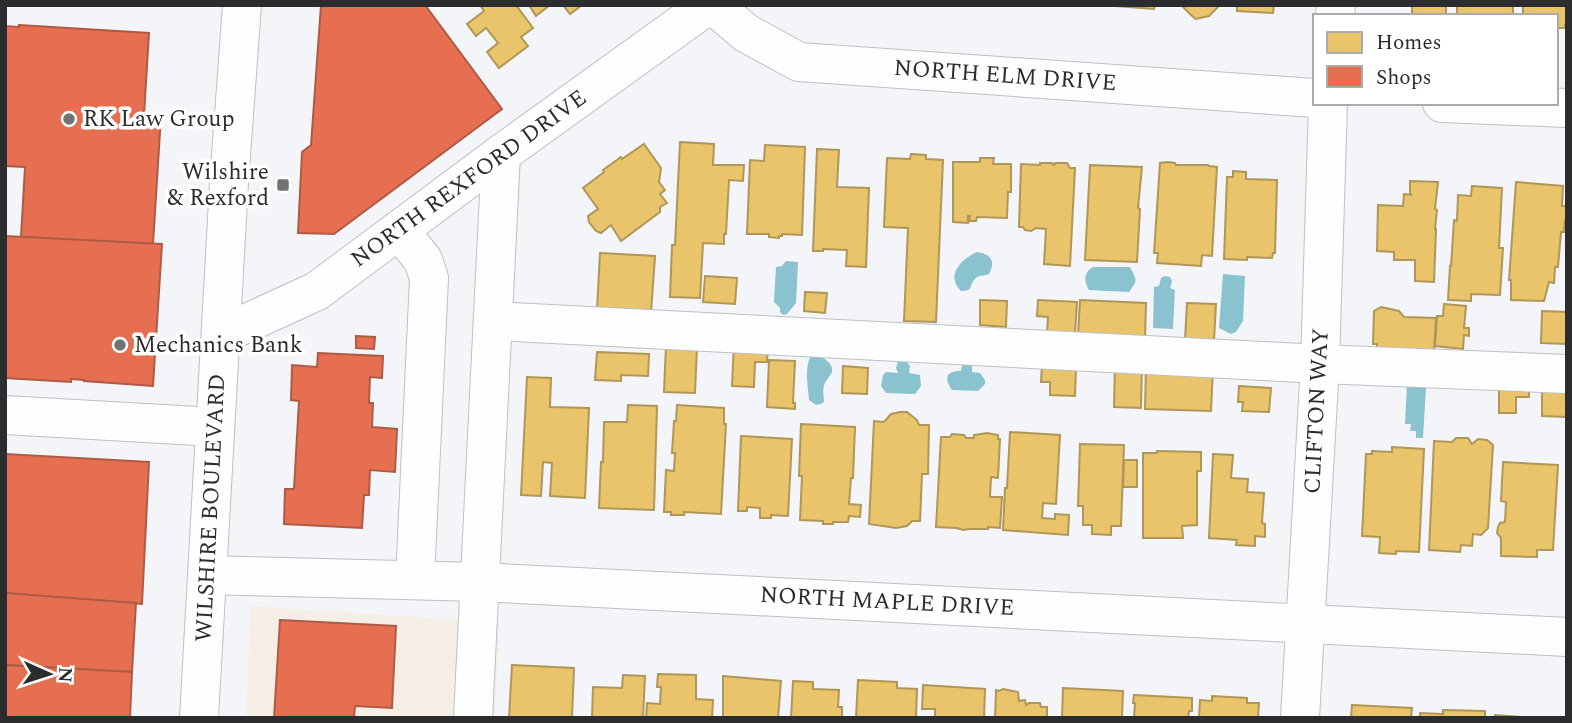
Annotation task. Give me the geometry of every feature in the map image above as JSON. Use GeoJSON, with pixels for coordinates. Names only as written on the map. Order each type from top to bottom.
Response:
{"type":"FeatureCollection","features":[{"type":"Feature","properties":{"kind":"street","name":"WILSHIRE BOULEVARD"},"geometry":{"type":"LineString","coordinates":[[199,718],[229,183],[242,5]]}},
{"type":"Feature","properties":{"kind":"street","name":"NORTH REXFORD DRIVE"},"geometry":{"type":"LineString","coordinates":[[221,335],[317,291],[708,5]]}},
{"type":"Feature","properties":{"kind":"street","name":"NORTH ELM DRIVE"},"geometry":{"type":"LineString","coordinates":[[713,5],[746,33],[799,62],[1313,98]]}},
{"type":"Feature","properties":{"kind":"street","name":"CLIFTON WAY"},"geometry":{"type":"LineString","coordinates":[[1300,718],[1320,364],[1328,105]]}},
{"type":"Feature","properties":{"kind":"street"},"geometry":{"type":"LineString","coordinates":[[1492,105],[1567,108]]}},
{"type":"Feature","properties":{"kind":"street"},"geometry":{"type":"LineString","coordinates":[[473,718],[501,154]]}},
{"type":"Feature","properties":{"kind":"street"},"geometry":{"type":"LineString","coordinates":[[399,230],[423,260],[429,278],[415,580]]}},
{"type":"Feature","properties":{"kind":"street"},"geometry":{"type":"LineString","coordinates":[[493,321],[1320,364],[1567,374]]}},
{"type":"Feature","properties":{"kind":"street"},"geometry":{"type":"LineString","coordinates":[[5,415],[215,427]]}},
{"type":"Feature","properties":{"kind":"street","name":"NORTH MAPLE DRIVE"},"geometry":{"type":"LineString","coordinates":[[208,575],[480,582],[1567,637]]}},
{"type":"Feature","properties":{"kind":"shaded area"},"geometry":{"type":"Polygon","coordinates":[[[251,606],[499,623],[495,718],[246,718],[251,606]]]}},
{"type":"Feature","properties":{"kind":"water"},"geometry":{"type":"Polygon","coordinates":[[[977,252],[986,254],[991,259],[989,274],[979,276],[969,289],[961,291],[954,280],[957,268],[977,252]]]}},
{"type":"Feature","properties":{"kind":"water"},"geometry":{"type":"Polygon","coordinates":[[[786,261],[798,262],[796,303],[783,315],[774,302],[776,267],[782,266],[786,261]]]}},
{"type":"Feature","properties":{"kind":"water"},"geometry":{"type":"Polygon","coordinates":[[[1093,267],[1130,267],[1135,283],[1129,292],[1089,290],[1085,277],[1093,267]]]}},
{"type":"Feature","properties":{"kind":"water"},"geometry":{"type":"Polygon","coordinates":[[[1223,274],[1245,276],[1243,321],[1236,332],[1231,334],[1219,328],[1223,274]]]}},
{"type":"Feature","properties":{"kind":"water"},"geometry":{"type":"Polygon","coordinates":[[[1170,277],[1170,288],[1175,290],[1173,329],[1153,328],[1154,287],[1159,286],[1161,278],[1170,277]]]}},
{"type":"Feature","properties":{"kind":"water"},"geometry":{"type":"Polygon","coordinates":[[[817,354],[828,361],[832,369],[824,385],[824,402],[816,405],[809,400],[807,371],[811,355],[817,354]]]}},
{"type":"Feature","properties":{"kind":"water"},"geometry":{"type":"Polygon","coordinates":[[[898,361],[906,361],[910,366],[909,373],[920,375],[921,386],[915,394],[886,393],[881,386],[886,372],[898,373],[898,361]]]}},
{"type":"Feature","properties":{"kind":"water"},"geometry":{"type":"Polygon","coordinates":[[[970,364],[972,372],[980,373],[985,384],[978,391],[952,390],[947,379],[949,374],[961,371],[962,365],[970,364]]]}},
{"type":"Feature","properties":{"kind":"water"},"geometry":{"type":"Polygon","coordinates":[[[1407,385],[1426,387],[1423,438],[1416,438],[1416,431],[1410,431],[1411,424],[1405,424],[1407,385]]]}},
{"type":"Feature","properties":{"kind":"building: Homes"},"geometry":{"type":"Polygon","coordinates":[[[480,5],[516,5],[533,28],[521,37],[528,46],[499,68],[487,52],[498,43],[486,28],[476,36],[467,24],[484,11],[480,5]]]}},
{"type":"Feature","properties":{"kind":"building: Homes"},"geometry":{"type":"Polygon","coordinates":[[[529,5],[550,5],[536,16],[529,5]]]}},
{"type":"Feature","properties":{"kind":"building: Homes"},"geometry":{"type":"Polygon","coordinates":[[[563,5],[582,5],[570,14],[563,5]]]}},
{"type":"Feature","properties":{"kind":"building: Homes"},"geometry":{"type":"Polygon","coordinates":[[[1102,5],[1155,5],[1154,9],[1102,5]]]}},
{"type":"Feature","properties":{"kind":"building: Homes"},"geometry":{"type":"Polygon","coordinates":[[[1181,5],[1220,5],[1209,16],[1196,19],[1181,5]]]}},
{"type":"Feature","properties":{"kind":"building: Homes"},"geometry":{"type":"Polygon","coordinates":[[[1237,5],[1274,5],[1273,13],[1237,11],[1237,5]]]}},
{"type":"Feature","properties":{"kind":"building: Homes"},"geometry":{"type":"Polygon","coordinates":[[[1412,5],[1446,5],[1446,14],[1412,14],[1412,5]]]}},
{"type":"Feature","properties":{"kind":"building: Homes"},"geometry":{"type":"Polygon","coordinates":[[[1457,5],[1513,5],[1513,14],[1457,14],[1457,5]]]}},
{"type":"Feature","properties":{"kind":"building: Homes"},"geometry":{"type":"Polygon","coordinates":[[[1523,5],[1567,5],[1567,25],[1565,28],[1558,28],[1558,14],[1523,14],[1523,5]]]}},
{"type":"Feature","properties":{"kind":"building: Homes"},"geometry":{"type":"Polygon","coordinates":[[[680,142],[714,144],[713,165],[744,165],[743,181],[729,180],[724,244],[703,243],[700,298],[670,297],[680,142]]]}},
{"type":"Feature","properties":{"kind":"building: Homes"},"geometry":{"type":"Polygon","coordinates":[[[644,144],[661,168],[659,182],[665,190],[660,194],[667,203],[660,207],[660,212],[621,241],[611,225],[601,233],[589,222],[588,216],[598,209],[583,188],[621,157],[622,159],[644,144]]]}},
{"type":"Feature","properties":{"kind":"building: Homes"},"geometry":{"type":"Polygon","coordinates":[[[765,145],[805,147],[802,235],[782,234],[779,238],[769,237],[769,234],[747,234],[750,160],[764,161],[765,145]]]}},
{"type":"Feature","properties":{"kind":"building: Homes"},"geometry":{"type":"Polygon","coordinates":[[[817,149],[839,150],[837,187],[869,188],[866,267],[846,266],[847,250],[813,251],[817,149]]]}},
{"type":"Feature","properties":{"kind":"building: Homes"},"geometry":{"type":"Polygon","coordinates":[[[911,154],[926,155],[926,159],[943,160],[936,322],[904,321],[908,228],[884,227],[887,158],[910,159],[911,154]]]}},
{"type":"Feature","properties":{"kind":"building: Homes"},"geometry":{"type":"Polygon","coordinates":[[[980,158],[994,158],[993,164],[1011,164],[1007,218],[977,217],[976,221],[969,221],[968,216],[968,223],[953,222],[953,162],[980,162],[980,158]]]}},
{"type":"Feature","properties":{"kind":"building: Homes"},"geometry":{"type":"Polygon","coordinates":[[[1067,163],[1070,168],[1075,168],[1070,266],[1044,264],[1046,229],[1036,228],[1031,231],[1019,227],[1021,164],[1067,163]]]}},
{"type":"Feature","properties":{"kind":"building: Homes"},"geometry":{"type":"Polygon","coordinates":[[[1160,163],[1217,167],[1212,256],[1202,255],[1201,266],[1157,263],[1158,253],[1154,253],[1160,163]]]}},
{"type":"Feature","properties":{"kind":"building: Homes"},"geometry":{"type":"Polygon","coordinates":[[[1090,165],[1142,167],[1137,262],[1085,260],[1090,165]]]}},
{"type":"Feature","properties":{"kind":"building: Homes"},"geometry":{"type":"Polygon","coordinates":[[[1233,171],[1246,172],[1246,179],[1277,180],[1275,253],[1272,258],[1224,259],[1227,177],[1233,177],[1233,171]]]}},
{"type":"Feature","properties":{"kind":"building: Homes"},"geometry":{"type":"Polygon","coordinates":[[[1410,181],[1438,182],[1434,282],[1415,281],[1415,260],[1394,260],[1394,252],[1377,251],[1378,205],[1403,206],[1404,194],[1412,195],[1410,181]]]}},
{"type":"Feature","properties":{"kind":"building: Homes"},"geometry":{"type":"Polygon","coordinates":[[[1516,182],[1563,186],[1562,206],[1567,206],[1567,220],[1564,232],[1561,232],[1554,283],[1549,282],[1544,301],[1511,300],[1509,280],[1516,182]]]}},
{"type":"Feature","properties":{"kind":"building: Homes"},"geometry":{"type":"Polygon","coordinates":[[[1472,186],[1502,188],[1499,248],[1503,248],[1500,295],[1471,294],[1471,301],[1448,300],[1458,195],[1471,196],[1472,186]]]}},
{"type":"Feature","properties":{"kind":"building: Homes"},"geometry":{"type":"Polygon","coordinates":[[[600,253],[655,256],[651,313],[597,310],[600,253]]]}},
{"type":"Feature","properties":{"kind":"building: Homes"},"geometry":{"type":"Polygon","coordinates":[[[705,276],[737,278],[735,304],[703,302],[705,276]]]}},
{"type":"Feature","properties":{"kind":"building: Homes"},"geometry":{"type":"Polygon","coordinates":[[[805,292],[827,293],[825,313],[804,311],[805,292]]]}},
{"type":"Feature","properties":{"kind":"building: Homes"},"geometry":{"type":"Polygon","coordinates":[[[980,300],[1007,301],[1006,327],[980,325],[980,300]]]}},
{"type":"Feature","properties":{"kind":"building: Homes"},"geometry":{"type":"Polygon","coordinates":[[[1038,300],[1077,302],[1075,334],[1047,333],[1048,317],[1037,316],[1038,300]]]}},
{"type":"Feature","properties":{"kind":"building: Homes"},"geometry":{"type":"Polygon","coordinates":[[[1080,300],[1146,303],[1145,338],[1078,335],[1080,300]]]}},
{"type":"Feature","properties":{"kind":"building: Homes"},"geometry":{"type":"Polygon","coordinates":[[[1187,303],[1216,304],[1214,341],[1185,340],[1187,303]]]}},
{"type":"Feature","properties":{"kind":"building: Homes"},"geometry":{"type":"Polygon","coordinates":[[[1444,304],[1466,306],[1464,328],[1469,328],[1469,336],[1464,335],[1463,349],[1435,346],[1437,316],[1443,316],[1444,304]]]}},
{"type":"Feature","properties":{"kind":"building: Homes"},"geometry":{"type":"Polygon","coordinates":[[[1381,307],[1399,311],[1404,317],[1436,318],[1434,352],[1377,350],[1377,344],[1373,344],[1374,311],[1381,307]]]}},
{"type":"Feature","properties":{"kind":"building: Homes"},"geometry":{"type":"Polygon","coordinates":[[[1542,311],[1567,312],[1567,344],[1541,343],[1542,311]]]}},
{"type":"Feature","properties":{"kind":"building: Homes"},"geometry":{"type":"Polygon","coordinates":[[[734,344],[768,346],[767,362],[755,362],[754,387],[732,386],[734,344]]]}},
{"type":"Feature","properties":{"kind":"building: Homes"},"geometry":{"type":"Polygon","coordinates":[[[666,345],[697,346],[695,393],[664,392],[666,345]]]}},
{"type":"Feature","properties":{"kind":"building: Homes"},"geometry":{"type":"Polygon","coordinates":[[[597,352],[649,354],[648,376],[621,375],[621,381],[595,380],[597,352]]]}},
{"type":"Feature","properties":{"kind":"building: Homes"},"geometry":{"type":"Polygon","coordinates":[[[769,360],[795,361],[795,409],[767,407],[769,360]]]}},
{"type":"Feature","properties":{"kind":"building: Homes"},"geometry":{"type":"Polygon","coordinates":[[[1115,363],[1142,365],[1141,408],[1114,407],[1115,363]]]}},
{"type":"Feature","properties":{"kind":"building: Homes"},"geometry":{"type":"Polygon","coordinates":[[[843,366],[868,368],[867,394],[842,393],[843,366]]]}},
{"type":"Feature","properties":{"kind":"building: Homes"},"geometry":{"type":"Polygon","coordinates":[[[1042,366],[1076,367],[1075,396],[1050,395],[1050,382],[1041,382],[1042,366]]]}},
{"type":"Feature","properties":{"kind":"building: Homes"},"geometry":{"type":"Polygon","coordinates":[[[1146,366],[1213,368],[1211,411],[1145,409],[1146,366]]]}},
{"type":"Feature","properties":{"kind":"building: Homes"},"geometry":{"type":"Polygon","coordinates":[[[527,377],[551,378],[550,407],[589,408],[585,498],[550,496],[552,463],[543,462],[541,496],[521,495],[527,377]]]}},
{"type":"Feature","properties":{"kind":"building: Homes"},"geometry":{"type":"Polygon","coordinates":[[[1499,382],[1529,383],[1529,397],[1516,397],[1516,413],[1499,413],[1499,382]]]}},
{"type":"Feature","properties":{"kind":"building: Homes"},"geometry":{"type":"Polygon","coordinates":[[[1239,386],[1271,388],[1269,412],[1242,411],[1243,402],[1238,402],[1239,386]]]}},
{"type":"Feature","properties":{"kind":"building: Homes"},"geometry":{"type":"Polygon","coordinates":[[[1542,390],[1567,390],[1567,417],[1542,416],[1542,390]]]}},
{"type":"Feature","properties":{"kind":"building: Homes"},"geometry":{"type":"Polygon","coordinates":[[[628,405],[657,406],[654,510],[599,508],[604,422],[627,422],[628,405]]]}},
{"type":"Feature","properties":{"kind":"building: Homes"},"geometry":{"type":"Polygon","coordinates":[[[677,405],[724,408],[726,424],[721,514],[684,512],[684,515],[671,515],[671,512],[664,512],[666,470],[674,471],[675,453],[672,453],[677,405]]]}},
{"type":"Feature","properties":{"kind":"building: Homes"},"geometry":{"type":"Polygon","coordinates":[[[907,412],[919,425],[929,425],[928,474],[922,474],[920,521],[912,521],[907,526],[896,528],[869,524],[874,421],[884,422],[891,414],[907,412]]]}},
{"type":"Feature","properties":{"kind":"building: Homes"},"geometry":{"type":"Polygon","coordinates":[[[801,424],[855,427],[849,504],[861,505],[860,517],[849,516],[848,522],[833,524],[800,520],[801,424]]]}},
{"type":"Feature","properties":{"kind":"building: Homes"},"geometry":{"type":"Polygon","coordinates":[[[1010,432],[1060,435],[1056,504],[1043,503],[1042,518],[1055,519],[1055,514],[1069,515],[1068,535],[1003,530],[1010,432]]]}},
{"type":"Feature","properties":{"kind":"building: Homes"},"geometry":{"type":"Polygon","coordinates":[[[952,434],[974,438],[974,435],[998,435],[1000,439],[998,478],[991,477],[990,497],[1002,497],[1000,528],[963,530],[936,527],[941,437],[950,437],[952,434]]]}},
{"type":"Feature","properties":{"kind":"building: Homes"},"geometry":{"type":"Polygon","coordinates":[[[741,436],[792,439],[788,516],[771,515],[771,518],[760,518],[760,508],[747,507],[747,511],[738,511],[741,436]]]}},
{"type":"Feature","properties":{"kind":"building: Homes"},"geometry":{"type":"Polygon","coordinates":[[[1456,438],[1468,438],[1472,444],[1478,439],[1487,440],[1493,445],[1488,528],[1481,535],[1473,534],[1472,546],[1461,545],[1460,552],[1429,550],[1434,441],[1452,442],[1456,438]]]}},
{"type":"Feature","properties":{"kind":"building: Homes"},"geometry":{"type":"Polygon","coordinates":[[[1080,444],[1124,445],[1121,526],[1111,526],[1111,535],[1092,534],[1092,525],[1083,525],[1083,506],[1078,506],[1080,444]]]}},
{"type":"Feature","properties":{"kind":"building: Homes"},"geometry":{"type":"Polygon","coordinates":[[[1392,447],[1424,449],[1419,552],[1379,553],[1380,537],[1362,536],[1366,454],[1372,454],[1372,451],[1392,452],[1392,447]]]}},
{"type":"Feature","properties":{"kind":"building: Homes"},"geometry":{"type":"Polygon","coordinates":[[[1201,452],[1201,471],[1197,471],[1197,525],[1182,526],[1183,538],[1143,538],[1143,453],[1201,452]]]}},
{"type":"Feature","properties":{"kind":"building: Homes"},"geometry":{"type":"Polygon","coordinates":[[[1213,454],[1233,455],[1231,478],[1248,479],[1247,492],[1264,493],[1262,523],[1265,524],[1265,537],[1255,536],[1255,546],[1236,545],[1237,540],[1209,538],[1213,454]]]}},
{"type":"Feature","properties":{"kind":"building: Homes"},"geometry":{"type":"Polygon","coordinates":[[[1124,460],[1137,460],[1137,487],[1123,487],[1124,460]]]}},
{"type":"Feature","properties":{"kind":"building: Homes"},"geometry":{"type":"Polygon","coordinates":[[[1503,462],[1558,465],[1553,550],[1537,550],[1537,557],[1501,556],[1501,538],[1497,533],[1500,523],[1505,522],[1506,502],[1501,501],[1503,462]]]}},
{"type":"Feature","properties":{"kind":"building: Homes"},"geometry":{"type":"Polygon","coordinates":[[[512,665],[574,668],[572,718],[509,718],[512,665]]]}},
{"type":"Feature","properties":{"kind":"building: Homes"},"geometry":{"type":"Polygon","coordinates":[[[658,674],[696,675],[696,699],[713,700],[712,718],[646,718],[647,703],[660,704],[661,687],[657,687],[658,674]]]}},
{"type":"Feature","properties":{"kind":"building: Homes"},"geometry":{"type":"Polygon","coordinates":[[[623,675],[645,676],[643,718],[592,718],[593,687],[622,688],[623,675]]]}},
{"type":"Feature","properties":{"kind":"building: Homes"},"geometry":{"type":"Polygon","coordinates":[[[723,676],[781,681],[778,718],[723,718],[723,676]]]}},
{"type":"Feature","properties":{"kind":"building: Homes"},"geometry":{"type":"Polygon","coordinates":[[[858,680],[897,682],[897,688],[917,689],[916,718],[856,718],[858,680]]]}},
{"type":"Feature","properties":{"kind":"building: Homes"},"geometry":{"type":"Polygon","coordinates":[[[793,681],[813,682],[813,689],[839,690],[838,707],[842,707],[842,718],[791,718],[793,681]]]}},
{"type":"Feature","properties":{"kind":"building: Homes"},"geometry":{"type":"Polygon","coordinates":[[[923,685],[985,689],[984,718],[935,718],[935,709],[922,709],[923,685]]]}},
{"type":"Feature","properties":{"kind":"building: Homes"},"geometry":{"type":"Polygon","coordinates":[[[1063,688],[1123,691],[1122,718],[1062,718],[1063,688]]]}},
{"type":"Feature","properties":{"kind":"building: Homes"},"geometry":{"type":"Polygon","coordinates":[[[996,690],[1018,692],[1019,701],[1025,700],[1026,705],[1040,703],[1041,707],[1047,707],[1047,718],[995,718],[996,690]]]}},
{"type":"Feature","properties":{"kind":"building: Homes"},"geometry":{"type":"Polygon","coordinates":[[[1134,695],[1192,698],[1192,711],[1189,711],[1188,718],[1134,718],[1134,695]]]}},
{"type":"Feature","properties":{"kind":"building: Homes"},"geometry":{"type":"Polygon","coordinates":[[[1212,696],[1247,698],[1247,703],[1259,703],[1258,718],[1199,718],[1200,700],[1212,701],[1212,696]]]}},
{"type":"Feature","properties":{"kind":"building: Homes"},"geometry":{"type":"Polygon","coordinates":[[[1352,705],[1412,708],[1411,718],[1351,718],[1352,705]]]}},
{"type":"Feature","properties":{"kind":"building: Homes"},"geometry":{"type":"Polygon","coordinates":[[[1443,710],[1485,711],[1485,718],[1420,718],[1420,713],[1443,714],[1443,710]]]}},
{"type":"Feature","properties":{"kind":"building: Homes"},"geometry":{"type":"Polygon","coordinates":[[[1495,715],[1536,718],[1494,718],[1495,715]]]}},
{"type":"Feature","properties":{"kind":"building: Shops"},"geometry":{"type":"Polygon","coordinates":[[[321,5],[425,5],[502,109],[334,234],[298,233],[302,152],[311,145],[321,5]]]}},
{"type":"Feature","properties":{"kind":"building: Shops"},"geometry":{"type":"Polygon","coordinates":[[[5,26],[149,33],[144,115],[161,116],[153,244],[21,237],[25,167],[5,166],[5,26]]]}},
{"type":"Feature","properties":{"kind":"building: Shops"},"geometry":{"type":"Polygon","coordinates":[[[5,236],[162,244],[153,386],[71,379],[71,382],[5,378],[5,236]]]}},
{"type":"Feature","properties":{"kind":"building: Shops"},"geometry":{"type":"Polygon","coordinates":[[[356,336],[375,337],[374,349],[356,348],[356,336]]]}},
{"type":"Feature","properties":{"kind":"building: Shops"},"geometry":{"type":"Polygon","coordinates":[[[318,353],[383,356],[382,378],[370,377],[369,403],[373,403],[372,427],[397,429],[395,472],[370,470],[369,495],[364,495],[362,528],[284,524],[285,489],[294,489],[299,401],[291,400],[292,365],[317,367],[318,353]]]}},
{"type":"Feature","properties":{"kind":"building: Shops"},"geometry":{"type":"Polygon","coordinates":[[[5,454],[149,462],[142,604],[5,593],[5,454]]]}},
{"type":"Feature","properties":{"kind":"building: Shops"},"geometry":{"type":"Polygon","coordinates":[[[5,593],[136,603],[132,672],[5,665],[5,593]]]}},
{"type":"Feature","properties":{"kind":"building: Shops"},"geometry":{"type":"Polygon","coordinates":[[[280,620],[396,626],[392,708],[355,706],[354,718],[274,718],[280,620]]]}},
{"type":"Feature","properties":{"kind":"building: Shops"},"geometry":{"type":"Polygon","coordinates":[[[5,665],[132,672],[130,718],[5,718],[5,665]]]}},
{"type":"Feature","properties":{"kind":"place","name":"RK Law Group"},"geometry":{"type":"Point","coordinates":[69,119]}},
{"type":"Feature","properties":{"kind":"place","name":"Wilshire & Rexford"},"geometry":{"type":"Point","coordinates":[283,185]}},
{"type":"Feature","properties":{"kind":"place","name":"Mechanics Bank"},"geometry":{"type":"Point","coordinates":[120,345]}}]}
